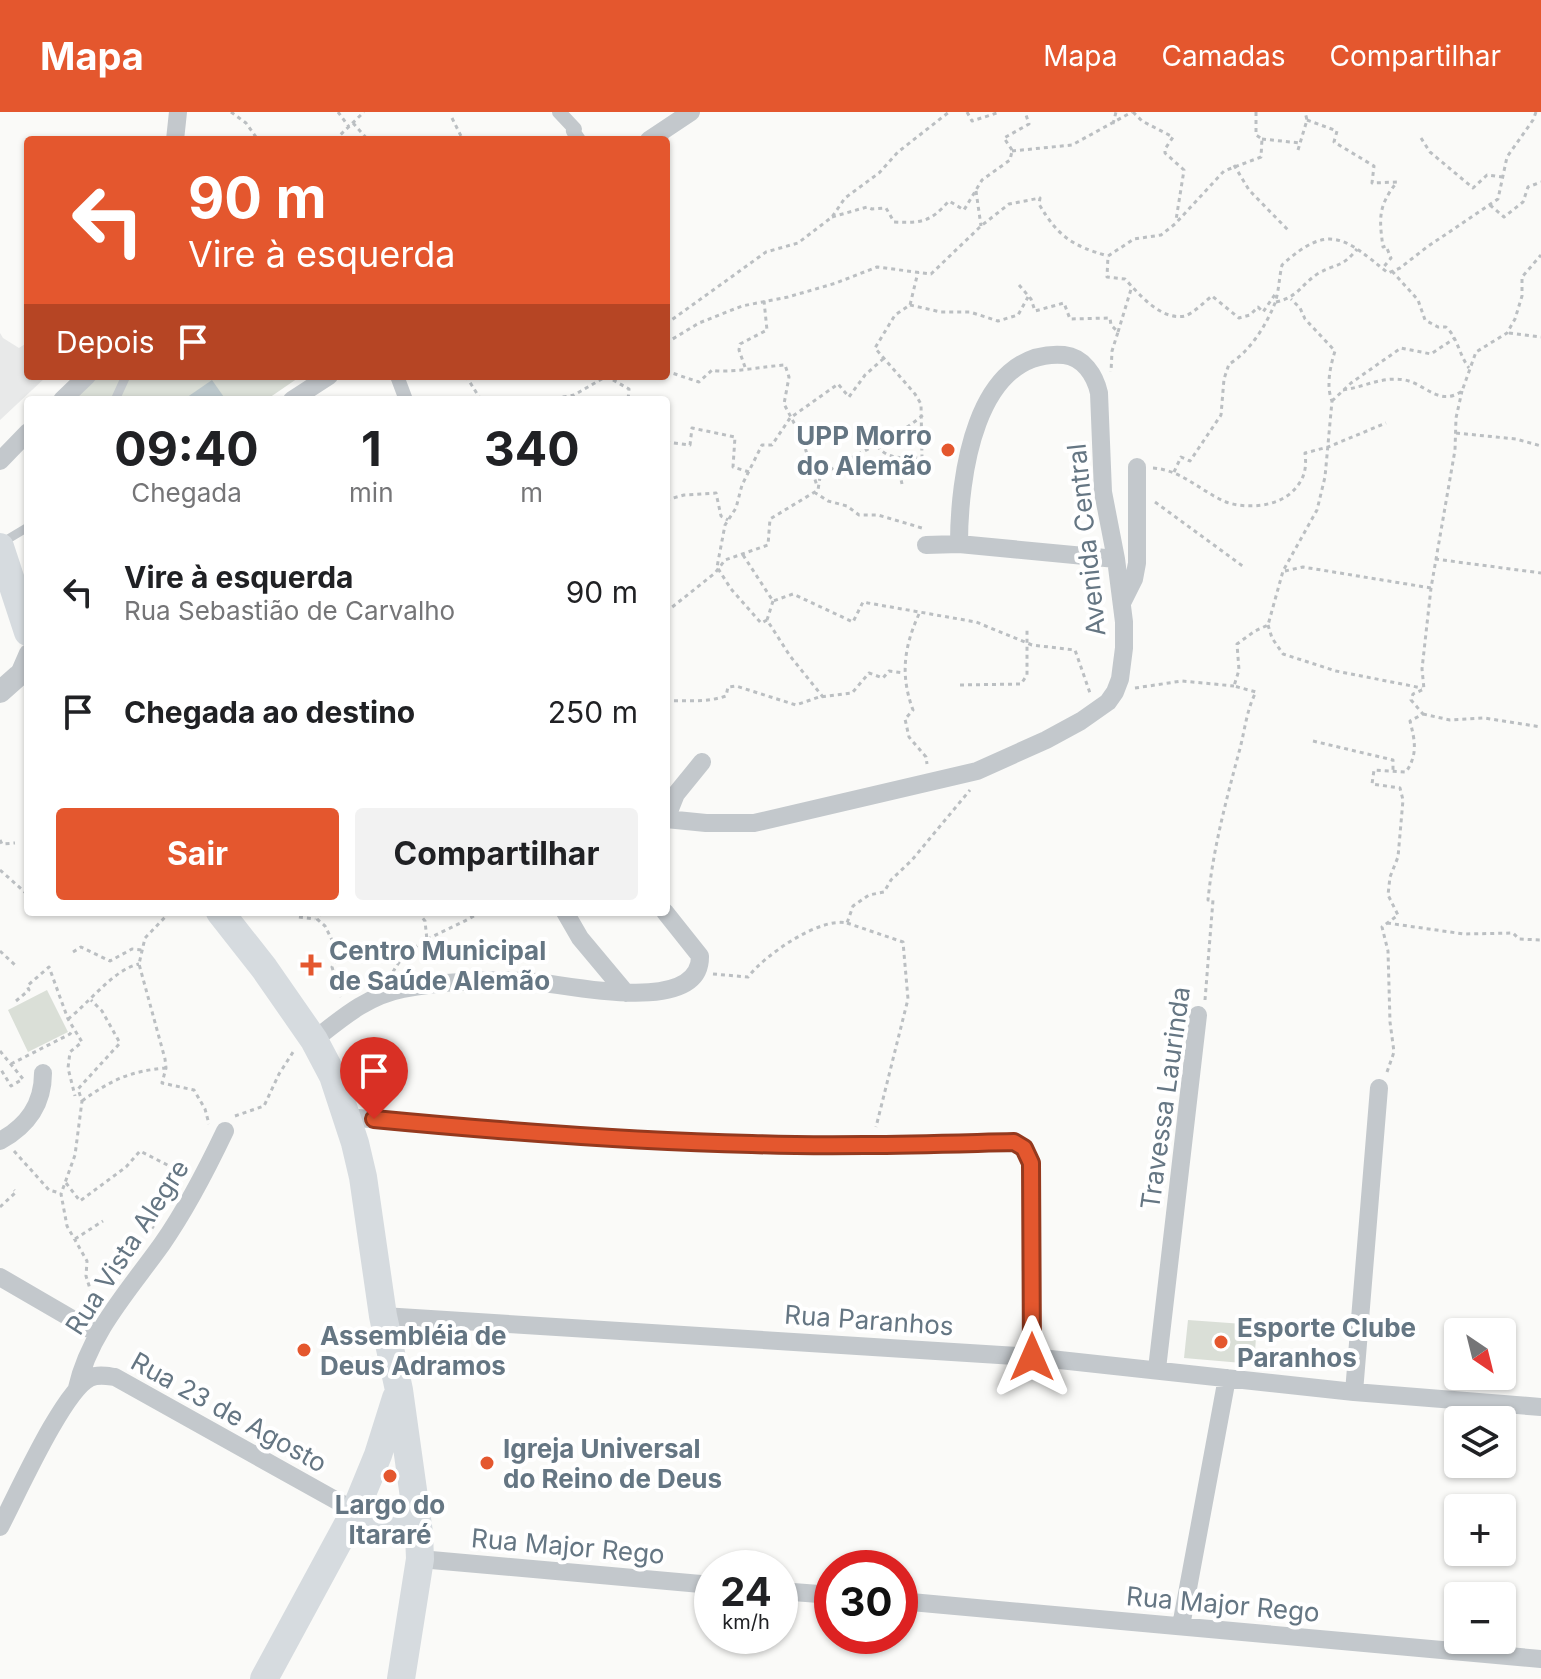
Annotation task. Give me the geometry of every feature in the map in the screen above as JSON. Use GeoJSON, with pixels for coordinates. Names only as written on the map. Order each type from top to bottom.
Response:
{"type":"FeatureCollection","features":[{"type":"Feature","properties":{"kind":"main road"},"geometry":{"type":"LineString","coordinates":[[9,562],[24,617]]}},
{"type":"Feature","properties":{"kind":"main road"},"geometry":{"type":"LineString","coordinates":[[223,916],[310,1034],[333,1076],[363,1177],[383,1316],[399,1390],[420,1546],[401,1679]]}},
{"type":"Feature","properties":{"kind":"main road"},"geometry":{"type":"LineString","coordinates":[[264,1679],[355,1511],[378,1455],[399,1390]]}},
{"type":"Feature","properties":{"kind":"main road"},"geometry":{"type":"LineString","coordinates":[[355,1511],[420,1546]]}},
{"type":"Feature","properties":{"kind":"street"},"geometry":{"type":"LineString","coordinates":[[175,136],[178,112]]}},
{"type":"Feature","properties":{"kind":"street"},"geometry":{"type":"LineString","coordinates":[[559,112],[575,129],[576,136]]}},
{"type":"Feature","properties":{"kind":"street"},"geometry":{"type":"LineString","coordinates":[[655,136],[691,112]]}},
{"type":"Feature","properties":{"kind":"street","name":"Avenida Central"},"geometry":{"type":"LineString","coordinates":[[954,545],[963,482],[987,399],[1001,381],[1036,358],[1051,354],[1071,356],[1082,363],[1097,383],[1103,492],[1123,601],[1124,648],[1115,692]]}},
{"type":"Feature","properties":{"kind":"street"},"geometry":{"type":"LineString","coordinates":[[66,396],[83,380]]}},
{"type":"Feature","properties":{"kind":"street"},"geometry":{"type":"LineString","coordinates":[[298,396],[323,380]]}},
{"type":"Feature","properties":{"kind":"street"},"geometry":{"type":"LineString","coordinates":[[0,461],[24,436]]}},
{"type":"Feature","properties":{"kind":"street"},"geometry":{"type":"LineString","coordinates":[[1123,601],[1134,579],[1137,563],[1137,467]]}},
{"type":"Feature","properties":{"kind":"street"},"geometry":{"type":"LineString","coordinates":[[926,545],[1116,559]]}},
{"type":"Feature","properties":{"kind":"street"},"geometry":{"type":"LineString","coordinates":[[0,692],[23,672]]}},
{"type":"Feature","properties":{"kind":"street"},"geometry":{"type":"LineString","coordinates":[[670,819],[754,823],[977,771],[1046,740],[1095,712],[1115,692]]}},
{"type":"Feature","properties":{"kind":"street"},"geometry":{"type":"LineString","coordinates":[[670,809],[676,794],[702,762]]}},
{"type":"Feature","properties":{"kind":"street"},"geometry":{"type":"LineString","coordinates":[[567,916],[580,938],[626,993]]}},
{"type":"Feature","properties":{"kind":"street"},"geometry":{"type":"LineString","coordinates":[[310,1034],[375,997],[404,988],[524,980],[595,992],[626,993],[674,987],[685,983],[698,972],[700,956],[668,916]]}},
{"type":"Feature","properties":{"kind":"street","name":"Travessa Laurinda"},"geometry":{"type":"LineString","coordinates":[[1157,1369],[1198,1015]]}},
{"type":"Feature","properties":{"kind":"street"},"geometry":{"type":"LineString","coordinates":[[2,1140],[25,1124],[32,1114],[43,1086],[43,1073]]}},
{"type":"Feature","properties":{"kind":"street"},"geometry":{"type":"LineString","coordinates":[[1354,1392],[1379,1088]]}},
{"type":"Feature","properties":{"kind":"street"},"geometry":{"type":"LineString","coordinates":[[347,1117],[694,1142],[873,1145],[1014,1142],[1024,1148],[1031,1163],[1032,1357]]}},
{"type":"Feature","properties":{"kind":"street","name":"Rua Vista Alegre"},"geometry":{"type":"LineString","coordinates":[[0,1527],[62,1410],[77,1388],[92,1330],[201,1182],[225,1131]]}},
{"type":"Feature","properties":{"kind":"street"},"geometry":{"type":"LineString","coordinates":[[183,1173],[201,1182]]}},
{"type":"Feature","properties":{"kind":"street"},"geometry":{"type":"LineString","coordinates":[[0,1277],[92,1330]]}},
{"type":"Feature","properties":{"kind":"street","name":"Rua Paranhos"},"geometry":{"type":"LineString","coordinates":[[383,1316],[1032,1357],[1354,1392],[1541,1407]]}},
{"type":"Feature","properties":{"kind":"street","name":"Rua 23 de Agosto"},"geometry":{"type":"LineString","coordinates":[[77,1388],[90,1378],[102,1375],[115,1377],[355,1511]]}},
{"type":"Feature","properties":{"kind":"street"},"geometry":{"type":"LineString","coordinates":[[1181,1626],[1227,1378]]}},
{"type":"Feature","properties":{"kind":"street"},"geometry":{"type":"LineString","coordinates":[[1541,1393],[1541,1407]]}},
{"type":"Feature","properties":{"kind":"street","name":"Rua Major Rego"},"geometry":{"type":"LineString","coordinates":[[420,1546],[694,1583]]}},
{"type":"Feature","properties":{"kind":"street","name":"Rua Major Rego"},"geometry":{"type":"LineString","coordinates":[[918,1603],[1541,1659]]}},
{"type":"Feature","properties":{"kind":"lane"},"geometry":{"type":"LineString","coordinates":[[9,562],[24,534]]}},
{"type":"Feature","properties":{"kind":"path"},"geometry":{"type":"LineString","coordinates":[[231,112],[246,123],[255,136]]}},
{"type":"Feature","properties":{"kind":"path"},"geometry":{"type":"LineString","coordinates":[[338,112],[363,136]]}},
{"type":"Feature","properties":{"kind":"path"},"geometry":{"type":"LineString","coordinates":[[339,136],[364,112]]}},
{"type":"Feature","properties":{"kind":"path"},"geometry":{"type":"LineString","coordinates":[[670,321],[766,252],[798,243],[832,217],[845,198],[879,173],[914,138],[949,112]]}},
{"type":"Feature","properties":{"kind":"path"},"geometry":{"type":"LineString","coordinates":[[967,112],[972,121],[1000,112]]}},
{"type":"Feature","properties":{"kind":"path"},"geometry":{"type":"LineString","coordinates":[[832,217],[867,207],[886,208],[894,222],[919,223],[934,217],[949,201],[964,210],[982,180],[1010,160],[1012,151],[1004,138],[1029,124],[1025,112]]}},
{"type":"Feature","properties":{"kind":"path"},"geometry":{"type":"LineString","coordinates":[[1113,124],[1116,112]]}},
{"type":"Feature","properties":{"kind":"path"},"geometry":{"type":"LineString","coordinates":[[1012,151],[1072,145],[1133,112],[1142,121],[1173,137],[1165,153],[1184,170],[1175,224]]}},
{"type":"Feature","properties":{"kind":"path"},"geometry":{"type":"LineString","coordinates":[[1256,112],[1256,135],[1262,139],[1300,143]]}},
{"type":"Feature","properties":{"kind":"path"},"geometry":{"type":"LineString","coordinates":[[1298,150],[1307,120],[1305,112]]}},
{"type":"Feature","properties":{"kind":"path"},"geometry":{"type":"LineString","coordinates":[[1174,472],[1181,457],[1190,461],[1221,415],[1224,379],[1229,364],[1241,357],[1276,302],[1282,265],[1311,243],[1333,238],[1346,241],[1388,273],[1392,271],[1498,199],[1507,157],[1536,112]]}},
{"type":"Feature","properties":{"kind":"path"},"geometry":{"type":"LineString","coordinates":[[452,118],[461,136]]}},
{"type":"Feature","properties":{"kind":"path"},"geometry":{"type":"LineString","coordinates":[[1307,120],[1337,131],[1334,142],[1374,166],[1372,183],[1397,182],[1381,208],[1383,247],[1386,246],[1391,258],[1382,269]]}},
{"type":"Feature","properties":{"kind":"path"},"geometry":{"type":"LineString","coordinates":[[1421,138],[1430,152],[1473,188],[1487,175],[1502,177]]}},
{"type":"Feature","properties":{"kind":"path"},"geometry":{"type":"LineString","coordinates":[[670,341],[699,323],[742,306],[836,283],[877,267],[931,274],[1009,204],[1040,198],[1039,204],[1064,237],[1084,249],[1108,256],[1134,239],[1161,235],[1218,177],[1234,165],[1261,157],[1262,139]]}},
{"type":"Feature","properties":{"kind":"path"},"geometry":{"type":"LineString","coordinates":[[1234,165],[1249,190],[1288,230]]}},
{"type":"Feature","properties":{"kind":"path"},"geometry":{"type":"LineString","coordinates":[[1490,205],[1504,217],[1523,202],[1528,187],[1541,182]]}},
{"type":"Feature","properties":{"kind":"path"},"geometry":{"type":"LineString","coordinates":[[976,191],[981,226]]}},
{"type":"Feature","properties":{"kind":"path"},"geometry":{"type":"LineString","coordinates":[[1276,302],[1291,299],[1318,274],[1346,263],[1357,249]]}},
{"type":"Feature","properties":{"kind":"path"},"geometry":{"type":"LineString","coordinates":[[1424,689],[1422,669],[1431,588],[1462,391],[1476,352],[1507,333],[1522,296],[1522,277],[1541,255]]}},
{"type":"Feature","properties":{"kind":"path"},"geometry":{"type":"LineString","coordinates":[[1108,256],[1107,277],[1119,276],[1156,309],[1178,316],[1188,315],[1212,296],[1239,318],[1250,315],[1258,307],[1263,312],[1278,290]]}},
{"type":"Feature","properties":{"kind":"path"},"geometry":{"type":"LineString","coordinates":[[1392,271],[1418,300],[1425,320],[1438,327],[1446,327],[1455,338],[1459,353],[1469,368]]}},
{"type":"Feature","properties":{"kind":"path"},"geometry":{"type":"LineString","coordinates":[[877,446],[886,455],[922,458],[923,415],[915,394],[875,348],[895,315],[910,305],[918,272]]}},
{"type":"Feature","properties":{"kind":"path"},"geometry":{"type":"LineString","coordinates":[[1019,285],[1035,311],[1064,303],[1070,319],[1110,318],[1111,325],[1118,332]]}},
{"type":"Feature","properties":{"kind":"path"},"geometry":{"type":"LineString","coordinates":[[1111,380],[1112,351],[1132,286]]}},
{"type":"Feature","properties":{"kind":"path"},"geometry":{"type":"LineString","coordinates":[[910,305],[941,312],[970,312],[998,321],[1018,315],[1029,297]]}},
{"type":"Feature","properties":{"kind":"path"},"geometry":{"type":"LineString","coordinates":[[1291,299],[1335,351],[1329,376],[1332,401],[1325,477],[1317,510],[1283,571],[1268,625],[1272,638],[1283,654],[1336,671],[1424,689]]}},
{"type":"Feature","properties":{"kind":"path"},"geometry":{"type":"LineString","coordinates":[[745,367],[740,344],[767,330],[764,301]]}},
{"type":"Feature","properties":{"kind":"path"},"geometry":{"type":"LineString","coordinates":[[1507,333],[1541,337]]}},
{"type":"Feature","properties":{"kind":"path"},"geometry":{"type":"LineString","coordinates":[[1332,401],[1401,348],[1431,354],[1455,338]]}},
{"type":"Feature","properties":{"kind":"path"},"geometry":{"type":"LineString","coordinates":[[670,609],[715,573],[725,525],[736,508],[742,485],[762,445],[772,445],[790,418],[838,384],[849,397],[865,375],[883,359]]}},
{"type":"Feature","properties":{"kind":"path"},"geometry":{"type":"LineString","coordinates":[[670,373],[699,382],[712,370],[723,373],[745,367],[785,365],[789,377],[784,404],[802,438],[816,491],[828,501],[847,506],[859,515],[878,515],[924,529],[954,545]]}},
{"type":"Feature","properties":{"kind":"path"},"geometry":{"type":"LineString","coordinates":[[1343,390],[1395,379],[1408,380],[1441,397],[1457,395],[1462,391]]}},
{"type":"Feature","properties":{"kind":"path"},"geometry":{"type":"LineString","coordinates":[[569,396],[599,380]]}},
{"type":"Feature","properties":{"kind":"path"},"geometry":{"type":"LineString","coordinates":[[613,380],[629,389],[628,396]]}},
{"type":"Feature","properties":{"kind":"path"},"geometry":{"type":"LineString","coordinates":[[717,567],[725,560],[768,545],[770,519],[816,491],[820,477],[842,461],[877,446],[923,415]]}},
{"type":"Feature","properties":{"kind":"path"},"geometry":{"type":"LineString","coordinates":[[1137,467],[1163,468],[1228,503],[1260,506],[1288,496],[1294,490],[1304,477],[1305,453],[1386,423]]}},
{"type":"Feature","properties":{"kind":"path"},"geometry":{"type":"LineString","coordinates":[[670,442],[690,445],[692,428],[735,437],[733,467],[750,472]]}},
{"type":"Feature","properties":{"kind":"path"},"geometry":{"type":"LineString","coordinates":[[1456,433],[1516,439],[1541,446]]}},
{"type":"Feature","properties":{"kind":"path"},"geometry":{"type":"LineString","coordinates":[[896,457],[902,484]]}},
{"type":"Feature","properties":{"kind":"path"},"geometry":{"type":"LineString","coordinates":[[1136,489],[1244,567]]}},
{"type":"Feature","properties":{"kind":"path"},"geometry":{"type":"LineString","coordinates":[[670,499],[716,493],[721,516],[728,520]]}},
{"type":"Feature","properties":{"kind":"path"},"geometry":{"type":"LineString","coordinates":[[743,555],[773,601]]}},
{"type":"Feature","properties":{"kind":"path"},"geometry":{"type":"LineString","coordinates":[[1435,559],[1541,573]]}},
{"type":"Feature","properties":{"kind":"path"},"geometry":{"type":"LineString","coordinates":[[717,567],[731,589],[761,623],[767,620],[773,601]]}},
{"type":"Feature","properties":{"kind":"path"},"geometry":{"type":"LineString","coordinates":[[1283,571],[1303,567],[1431,588]]}},
{"type":"Feature","properties":{"kind":"path"},"geometry":{"type":"LineString","coordinates":[[773,601],[793,594],[853,622],[863,602],[976,622],[1027,643],[1075,650],[1095,712]]}},
{"type":"Feature","properties":{"kind":"path"},"geometry":{"type":"LineString","coordinates":[[919,614],[909,635],[904,673],[913,710],[905,719],[909,737],[926,757],[931,783]]}},
{"type":"Feature","properties":{"kind":"path"},"geometry":{"type":"LineString","coordinates":[[767,620],[790,656],[823,697]]}},
{"type":"Feature","properties":{"kind":"path"},"geometry":{"type":"LineString","coordinates":[[1115,692],[1182,681],[1234,686],[1239,670],[1237,644],[1268,625]]}},
{"type":"Feature","properties":{"kind":"path"},"geometry":{"type":"LineString","coordinates":[[960,685],[1021,684],[1027,675],[1027,627]]}},
{"type":"Feature","properties":{"kind":"path"},"geometry":{"type":"LineString","coordinates":[[670,701],[720,699],[726,696],[728,687],[736,686],[796,705],[852,693],[869,673],[883,678],[889,671],[904,673]]}},
{"type":"Feature","properties":{"kind":"path","name":"Travessa Laurinda"},"geometry":{"type":"LineString","coordinates":[[1198,1015],[1204,1014],[1213,900],[1208,900],[1217,839],[1247,709],[1256,692],[1234,686]]}},
{"type":"Feature","properties":{"kind":"path"},"geometry":{"type":"LineString","coordinates":[[1424,689],[1413,694],[1411,700],[1423,714],[1450,720],[1484,718],[1541,727]]}},
{"type":"Feature","properties":{"kind":"path"},"geometry":{"type":"LineString","coordinates":[[1379,1088],[1394,1052],[1388,951],[1382,927],[1398,915],[1388,895],[1390,877],[1398,857],[1403,800],[1400,788],[1372,784],[1374,770],[1406,772],[1412,763],[1416,745],[1410,721],[1423,714]]}},
{"type":"Feature","properties":{"kind":"path"},"geometry":{"type":"LineString","coordinates":[[1313,741],[1393,760],[1393,771]]}},
{"type":"Feature","properties":{"kind":"path"},"geometry":{"type":"LineString","coordinates":[[847,923],[853,906],[869,895],[884,892],[891,880],[968,795],[977,771]]}},
{"type":"Feature","properties":{"kind":"path"},"geometry":{"type":"LineString","coordinates":[[1,843],[15,843]]}},
{"type":"Feature","properties":{"kind":"path"},"geometry":{"type":"LineString","coordinates":[[0,870],[24,891]]}},
{"type":"Feature","properties":{"kind":"path"},"geometry":{"type":"LineString","coordinates":[[166,916],[145,938],[139,964],[166,1068],[162,1083],[194,1090],[205,1109],[209,1125],[225,1131],[236,1114],[264,1106],[310,1034]]}},
{"type":"Feature","properties":{"kind":"path"},"geometry":{"type":"LineString","coordinates":[[297,916],[317,919],[325,926],[339,954],[332,967],[347,1013]]}},
{"type":"Feature","properties":{"kind":"path"},"geometry":{"type":"LineString","coordinates":[[421,916],[425,921],[427,940]]}},
{"type":"Feature","properties":{"kind":"path"},"geometry":{"type":"LineString","coordinates":[[389,992],[394,969],[406,955],[472,916]]}},
{"type":"Feature","properties":{"kind":"path"},"geometry":{"type":"LineString","coordinates":[[698,972],[748,977],[759,963],[822,925],[836,921],[903,942],[908,999],[873,1145]]}},
{"type":"Feature","properties":{"kind":"path"},"geometry":{"type":"LineString","coordinates":[[1387,923],[1464,934],[1513,933],[1519,939],[1541,940]]}},
{"type":"Feature","properties":{"kind":"path"},"geometry":{"type":"LineString","coordinates":[[73,952],[81,947],[110,961],[132,949],[142,950]]}},
{"type":"Feature","properties":{"kind":"path"},"geometry":{"type":"LineString","coordinates":[[0,951],[16,966]]}},
{"type":"Feature","properties":{"kind":"path"},"geometry":{"type":"LineString","coordinates":[[68,1019],[117,975],[129,966],[139,964]]}},
{"type":"Feature","properties":{"kind":"path"},"geometry":{"type":"LineString","coordinates":[[16,1001],[29,990],[27,986],[49,967],[68,1019],[82,1042],[70,1052],[68,1059],[75,1096]]}},
{"type":"Feature","properties":{"kind":"path"},"geometry":{"type":"LineString","coordinates":[[91,1000],[102,1011],[120,1043],[78,1089],[82,1101],[75,1155],[61,1194],[67,1226],[87,1261],[92,1330]]}},
{"type":"Feature","properties":{"kind":"path"},"geometry":{"type":"LineString","coordinates":[[11,1064],[70,1034],[73,1029]]}},
{"type":"Feature","properties":{"kind":"path"},"geometry":{"type":"LineString","coordinates":[[0,1051],[23,1079],[11,1086],[0,1068]]}},
{"type":"Feature","properties":{"kind":"path"},"geometry":{"type":"LineString","coordinates":[[82,1101],[132,1072],[166,1068]]}},
{"type":"Feature","properties":{"kind":"path"},"geometry":{"type":"LineString","coordinates":[[2,1140],[49,1190],[61,1194]]}},
{"type":"Feature","properties":{"kind":"path"},"geometry":{"type":"LineString","coordinates":[[66,1183],[80,1201],[126,1167],[140,1151],[183,1173]]}},
{"type":"Feature","properties":{"kind":"path"},"geometry":{"type":"LineString","coordinates":[[0,1207],[16,1192],[14,1190]]}},
{"type":"Feature","properties":{"kind":"path"},"geometry":{"type":"LineString","coordinates":[[75,1239],[103,1221]]}},
{"type":"Feature","properties":{"kind":"shaded area"},"geometry":{"type":"Polygon","coordinates":[[[0,333],[19,348],[24,345],[24,380],[43,380],[0,420],[0,333]]]}},
{"type":"Feature","properties":{"kind":"shaded area"},"geometry":{"type":"Polygon","coordinates":[[[94,380],[295,380],[272,396],[78,396],[94,380]]]}},
{"type":"Feature","properties":{"kind":"shaded area"},"geometry":{"type":"Polygon","coordinates":[[[212,380],[223,396],[189,396],[212,380]]]}},
{"type":"Feature","properties":{"kind":"shaded area"},"geometry":{"type":"Polygon","coordinates":[[[47,990],[68,1032],[28,1052],[8,1010],[47,990]]]}},
{"type":"Feature","properties":{"kind":"shaded area","name":"Esporte Clube Paranhos"},"geometry":{"type":"Polygon","coordinates":[[[1188,1320],[1257,1325],[1254,1364],[1184,1358],[1188,1320]]]}},
{"type":"Feature","properties":{"kind":"place","name":"UPP Morro do Alemão"},"geometry":{"type":"Point","coordinates":[948,450]}},
{"type":"Feature","properties":{"kind":"place","name":"Centro Municipal de Saúde Alemão"},"geometry":{"type":"Point","coordinates":[311,965]}},
{"type":"Feature","properties":{"kind":"place","name":"Esporte Clube Paranhos"},"geometry":{"type":"Point","coordinates":[1221,1342]}},
{"type":"Feature","properties":{"kind":"place","name":"Assembléia de Deus Adramos"},"geometry":{"type":"Point","coordinates":[304,1350]}},
{"type":"Feature","properties":{"kind":"place","name":"Igreja Universal do Reino de Deus"},"geometry":{"type":"Point","coordinates":[487,1463]}},
{"type":"Feature","properties":{"kind":"place","name":"Largo do Itararé"},"geometry":{"type":"Point","coordinates":[390,1476]}},
{"type":"Feature","properties":{"kind":"route"},"geometry":{"type":"LineString","coordinates":[[374,1119],[694,1142],[813,1145],[1014,1142],[1024,1148],[1031,1163],[1032,1357]]}}]}
